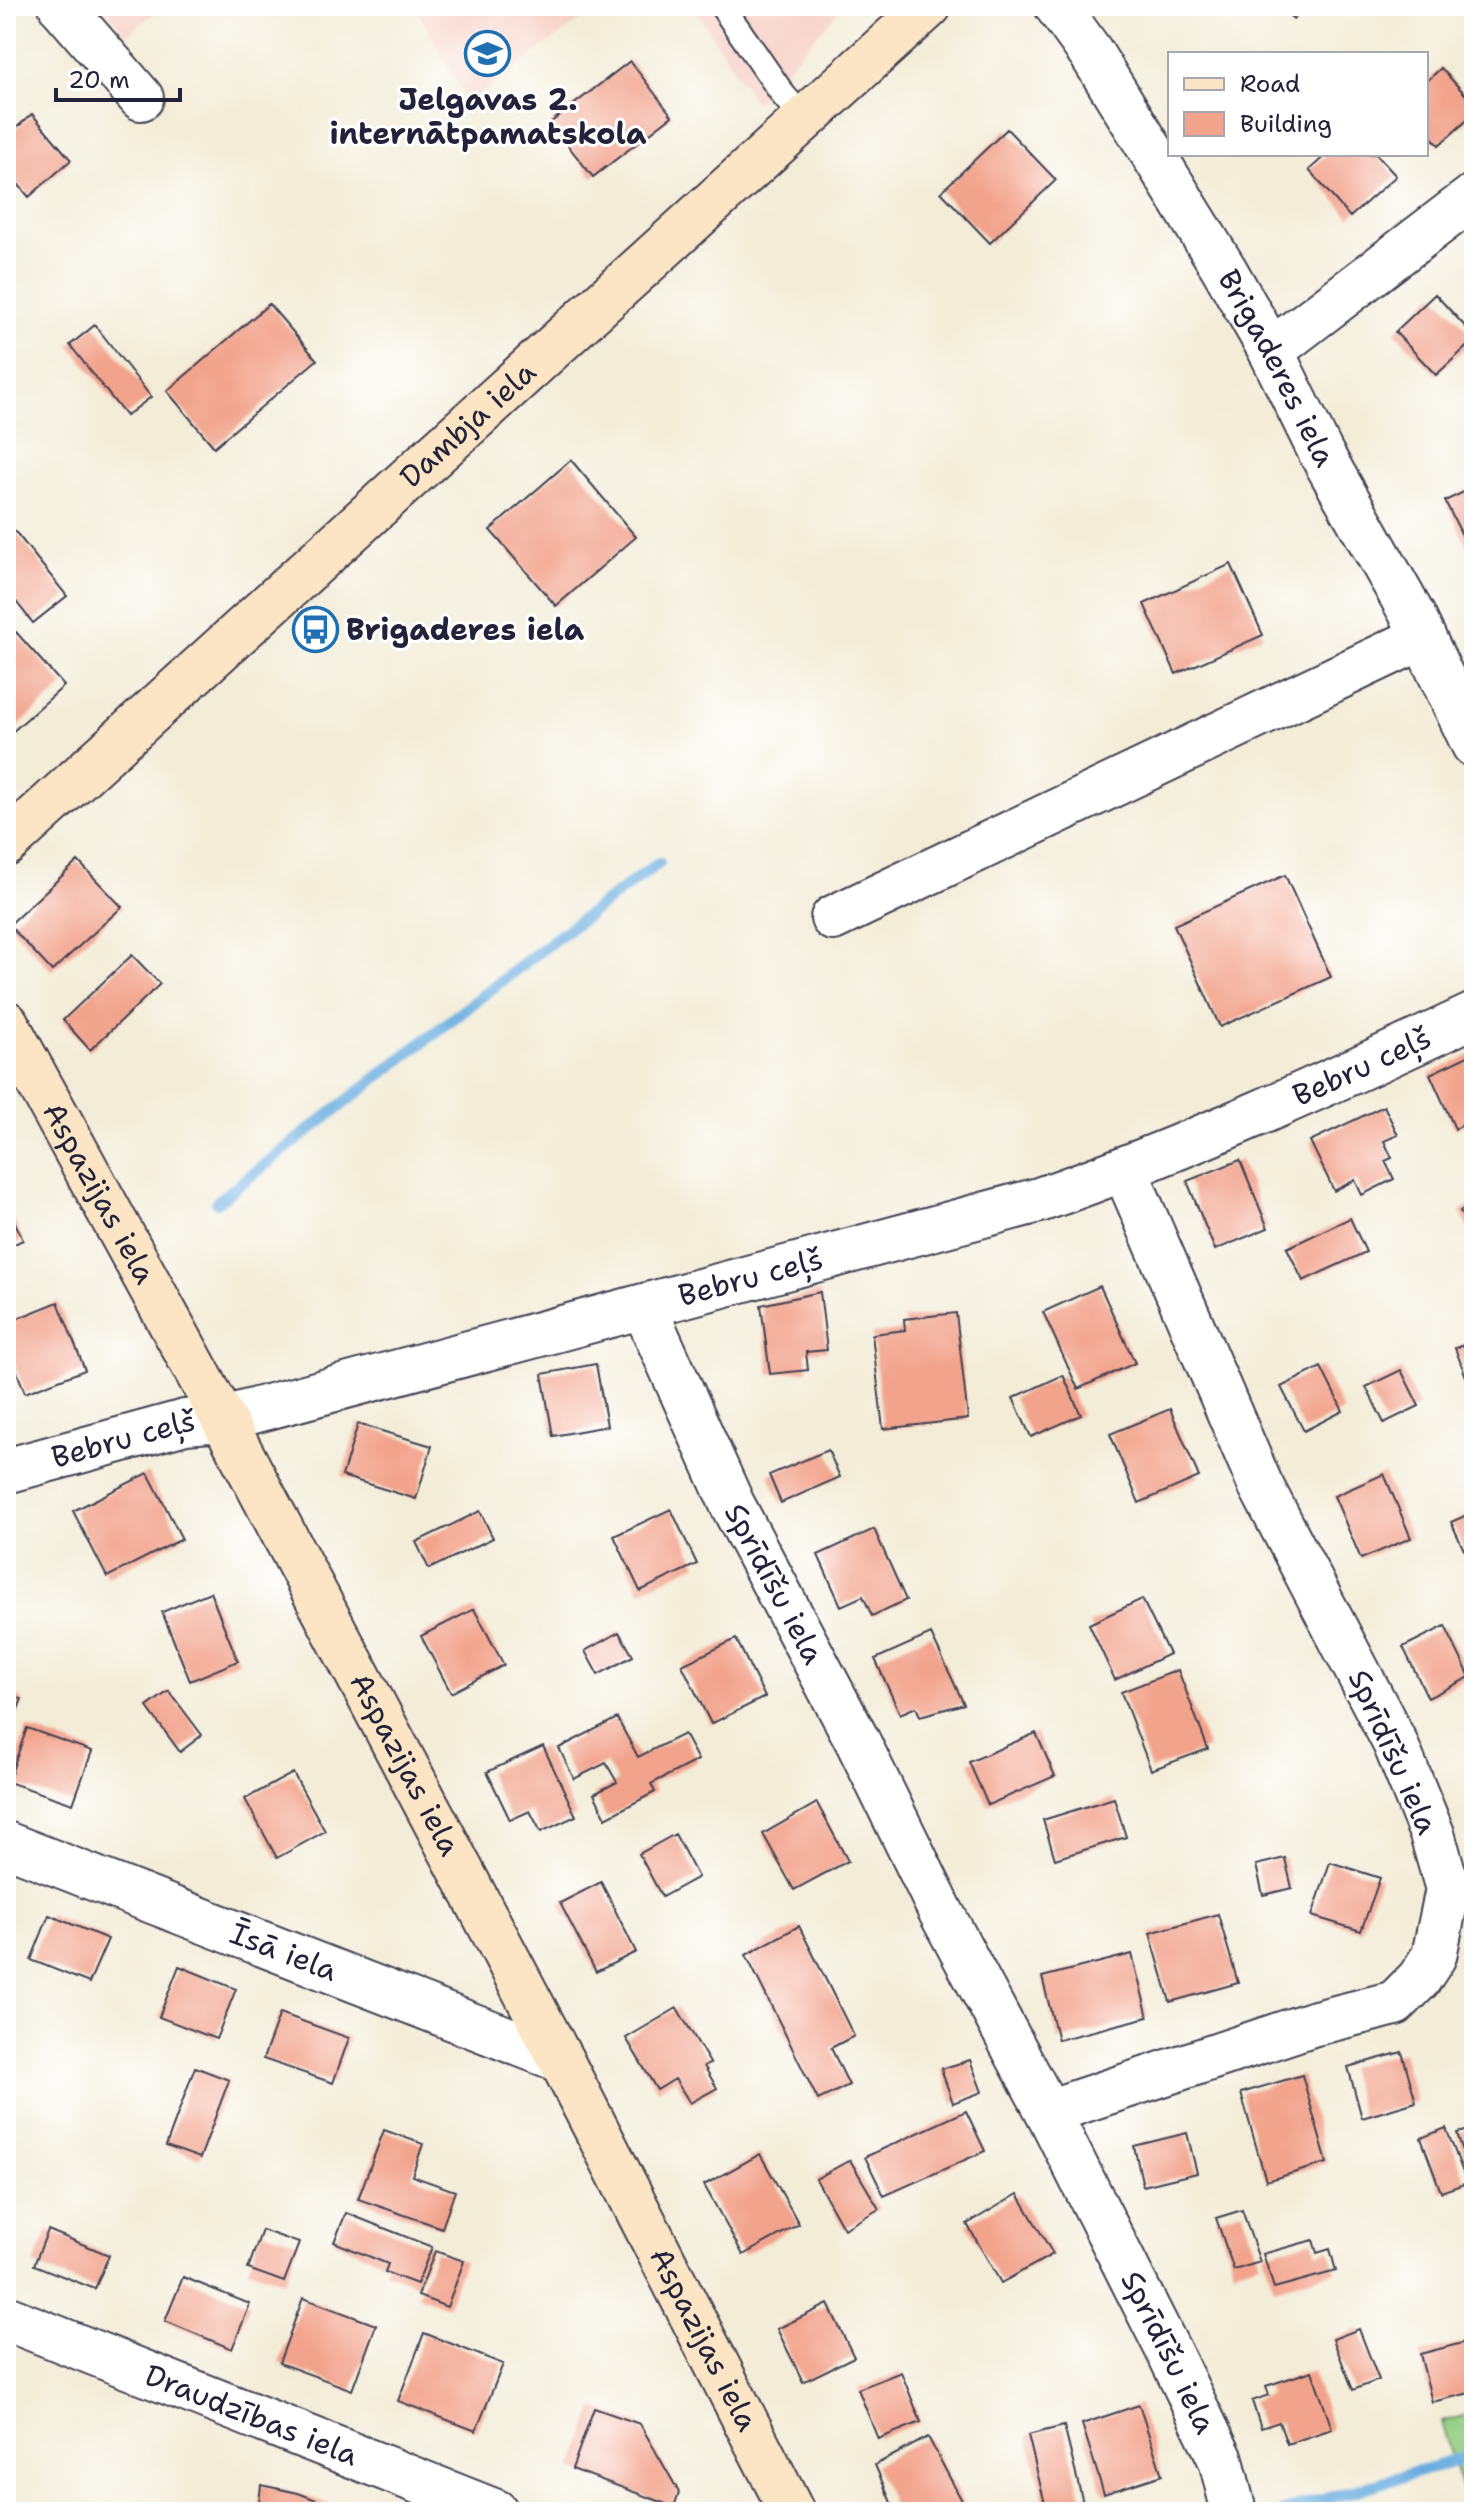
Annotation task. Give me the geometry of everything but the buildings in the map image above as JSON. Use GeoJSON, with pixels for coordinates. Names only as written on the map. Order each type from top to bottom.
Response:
{"type":"FeatureCollection","features":[{"type":"Feature","properties":{"kind":"street"},"geometry":{"type":"LineString","coordinates":[[61,6],[141,98]]}},
{"type":"Feature","properties":{"kind":"street","name":"Dambja iela"},"geometry":{"type":"LineString","coordinates":[[6,844],[929,6]]}},
{"type":"Feature","properties":{"kind":"street","name":"Brigaderes iela"},"geometry":{"type":"LineString","coordinates":[[1057,6],[1091,53],[1271,351],[1321,453],[1423,637],[1474,745]]}},
{"type":"Feature","properties":{"kind":"street"},"geometry":{"type":"LineString","coordinates":[[1271,351],[1474,196]]}},
{"type":"Feature","properties":{"kind":"street"},"geometry":{"type":"LineString","coordinates":[[833,918],[1423,637]]}},
{"type":"Feature","properties":{"kind":"street","name":"Bebru ceļš"},"geometry":{"type":"LineString","coordinates":[[6,1471],[185,1422],[223,1419],[985,1215],[1125,1170],[1336,1081],[1474,1015]]}},
{"type":"Feature","properties":{"kind":"street","name":"Aspazijas iela"},"geometry":{"type":"LineString","coordinates":[[6,1023],[223,1419],[561,2060],[792,2512]]}},
{"type":"Feature","properties":{"kind":"street","name":"Sprīdīšu iela"},"geometry":{"type":"LineString","coordinates":[[1048,2112],[1312,2024],[1395,2003],[1419,1979],[1434,1956],[1448,1889],[1432,1834],[1395,1743],[1260,1484],[1125,1170]]}},
{"type":"Feature","properties":{"kind":"street","name":"Sprīdīšu iela"},"geometry":{"type":"LineString","coordinates":[[644,1307],[732,1504],[858,1742],[941,1912],[1048,2112],[1221,2460],[1234,2512]]}},
{"type":"Feature","properties":{"kind":"street","name":"Īsā iela"},"geometry":{"type":"LineString","coordinates":[[6,1844],[561,2060]]}},
{"type":"Feature","properties":{"kind":"street","name":"Draudzības iela"},"geometry":{"type":"LineString","coordinates":[[6,2318],[496,2512]]}},
{"type":"Feature","properties":{"kind":"lane"},"geometry":{"type":"LineString","coordinates":[[722,6],[784,96],[805,120]]}},
{"type":"Feature","properties":{"kind":"shaded area"},"geometry":{"type":"Polygon","coordinates":[[[103,6],[163,6],[127,35],[103,6]]]}},
{"type":"Feature","properties":{"kind":"shaded area","name":"Jelgavas 2. internātpamatskola"},"geometry":{"type":"Polygon","coordinates":[[[415,6],[600,6],[468,102],[415,6]]]}},
{"type":"Feature","properties":{"kind":"shaded area","name":"Jelgavas 2. internātpamatskola"},"geometry":{"type":"Polygon","coordinates":[[[693,6],[843,6],[755,103],[693,6]]]}},
{"type":"Feature","properties":{"kind":"green space"},"geometry":{"type":"Polygon","coordinates":[[[1474,2413],[1474,2486],[1462,2490],[1441,2422],[1474,2413]]]}},
{"type":"Feature","properties":{"kind":"waterway"},"geometry":{"type":"LineString","coordinates":[[217,1202],[559,936],[659,863]]}},
{"type":"Feature","properties":{"kind":"waterway"},"geometry":{"type":"LineString","coordinates":[[1283,2512],[1474,2455]]}},
{"type":"Feature","properties":{"kind":"place","name":"Jelgavas 2. internātpamatskola"},"geometry":{"type":"Point","coordinates":[488,54]}},
{"type":"Feature","properties":{"kind":"place","name":"Brigaderes iela"},"geometry":{"type":"Point","coordinates":[315,630]}}]}
